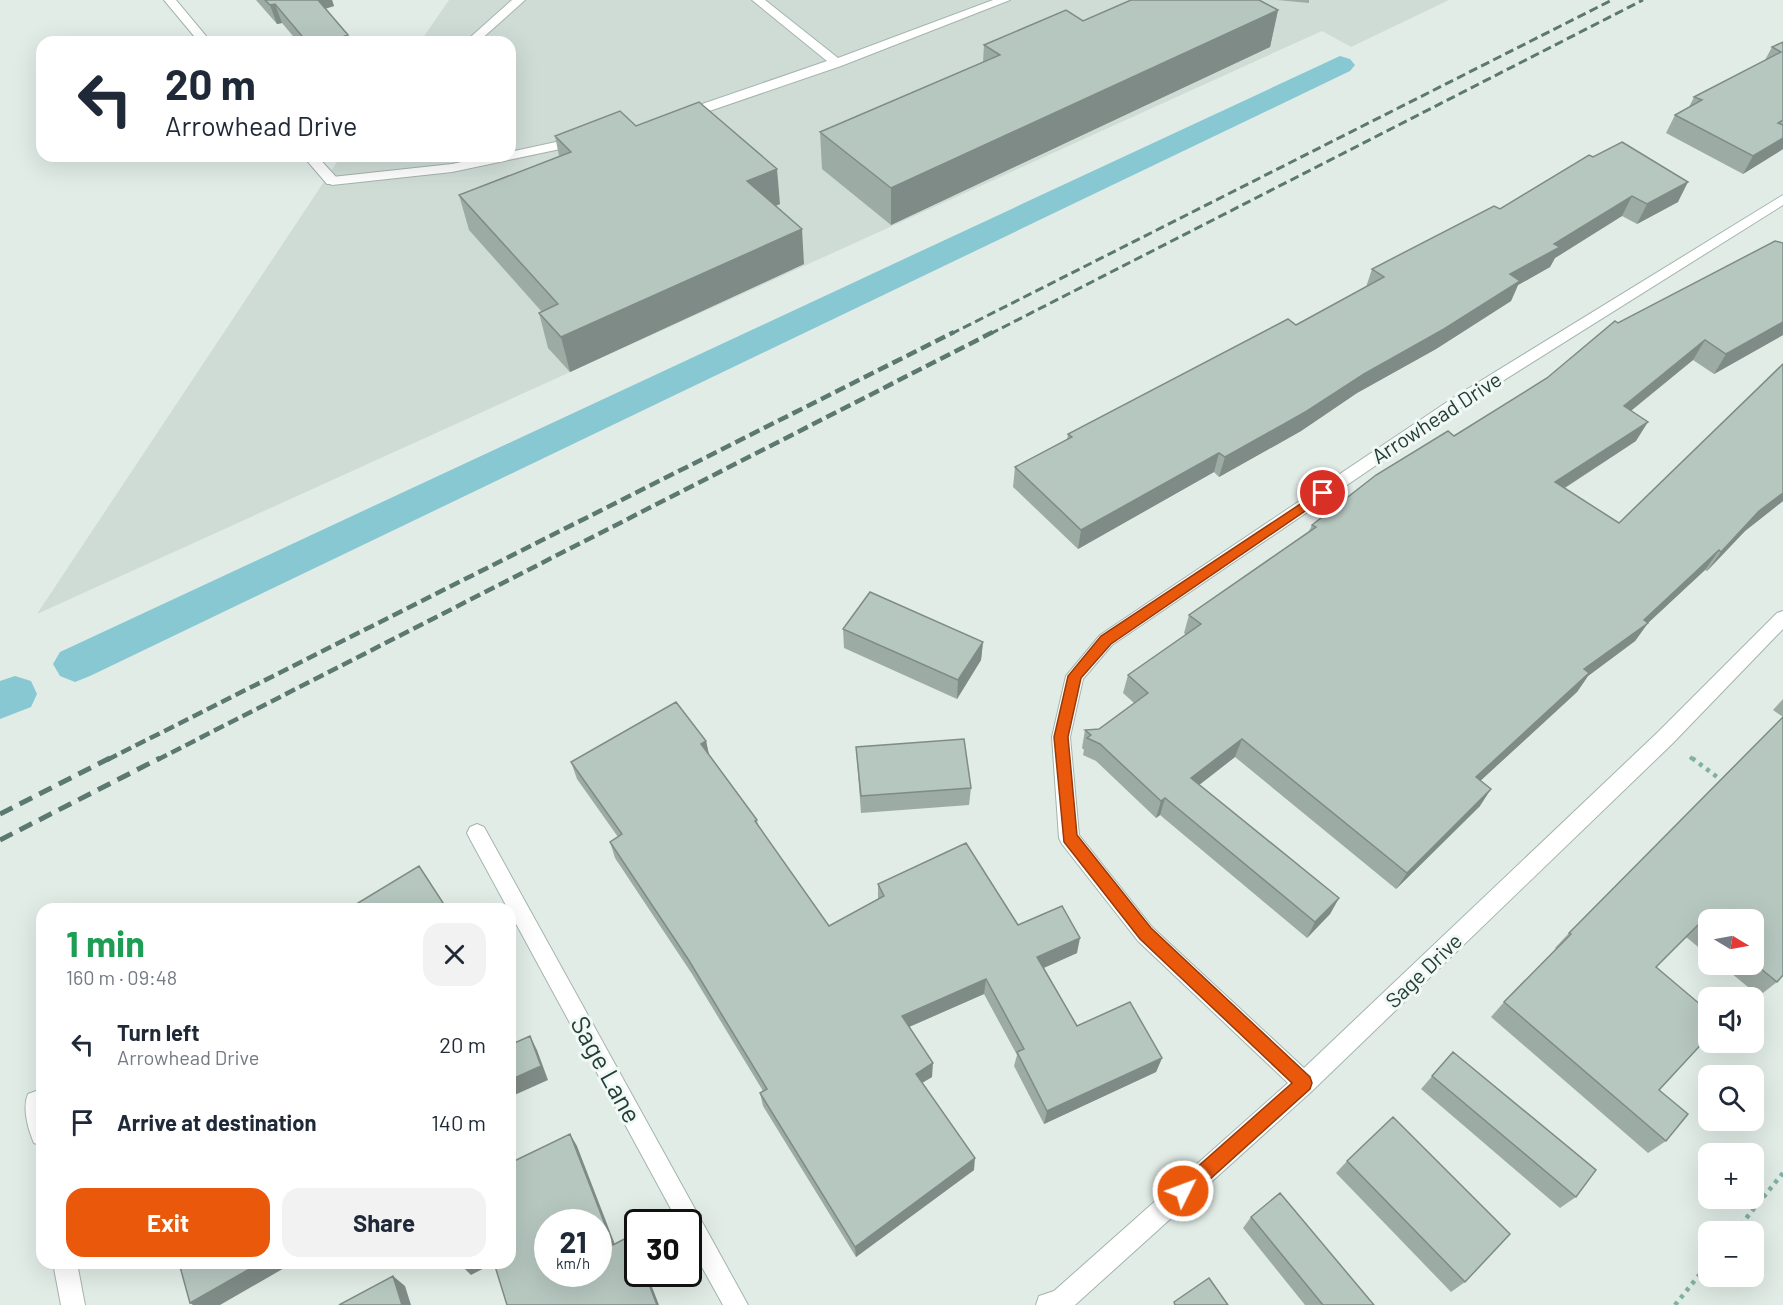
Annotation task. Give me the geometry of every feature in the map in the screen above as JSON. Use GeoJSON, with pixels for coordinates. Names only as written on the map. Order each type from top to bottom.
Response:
{"type":"FeatureCollection","features":[{"type":"Feature","properties":{"kind":"street"},"geometry":{"type":"LineString","coordinates":[[170,0],[201,36]]}},
{"type":"Feature","properties":{"kind":"street"},"geometry":{"type":"LineString","coordinates":[[478,36],[519,0]]}},
{"type":"Feature","properties":{"kind":"street"},"geometry":{"type":"LineString","coordinates":[[758,0],[837,63]]}},
{"type":"Feature","properties":{"kind":"street"},"geometry":{"type":"LineString","coordinates":[[669,120],[837,63],[1004,0]]}},
{"type":"Feature","properties":{"kind":"street"},"geometry":{"type":"LineString","coordinates":[[516,155],[591,139]]}},
{"type":"Feature","properties":{"kind":"street"},"geometry":{"type":"LineString","coordinates":[[315,162],[333,181],[452,168],[480,162]]}},
{"type":"Feature","properties":{"kind":"street"},"geometry":{"type":"LineString","coordinates":[[389,175],[397,162]]}},
{"type":"Feature","properties":{"kind":"street","name":"Arrowhead Drive"},"geometry":{"type":"LineString","coordinates":[[1304,1083],[1145,934],[1069,838],[1061,737],[1075,676],[1106,640],[1451,406],[1783,199]]}},
{"type":"Feature","properties":{"kind":"street","name":"Sage Drive"},"geometry":{"type":"LineString","coordinates":[[1048,1305],[1062,1300],[1304,1083],[1665,738],[1783,618]]}},
{"type":"Feature","properties":{"kind":"street","name":"Sage Lane"},"geometry":{"type":"LineString","coordinates":[[477,833],[515,903]]}},
{"type":"Feature","properties":{"kind":"street","name":"Sage Lane"},"geometry":{"type":"LineString","coordinates":[[516,904],[736,1305]]}},
{"type":"Feature","properties":{"kind":"street"},"geometry":{"type":"LineString","coordinates":[[66,1269],[73,1305]]}},
{"type":"Feature","properties":{"kind":"path"},"geometry":{"type":"LineString","coordinates":[[1665,738],[1729,786]]}},
{"type":"Feature","properties":{"kind":"path"},"geometry":{"type":"LineString","coordinates":[[1744,1221],[1783,1173]]}},
{"type":"Feature","properties":{"kind":"path"},"geometry":{"type":"LineString","coordinates":[[1675,1305],[1698,1276]]}},
{"type":"Feature","properties":{"kind":"shaded area"},"geometry":{"type":"Polygon","coordinates":[[[449,0],[1449,0],[1351,47],[1322,31],[37,614],[337,162],[516,162],[516,36],[424,36],[449,0]]]}},
{"type":"Feature","properties":{"kind":"building"},"geometry":{"type":"Polygon","coordinates":[[[265,0],[318,0],[348,35],[302,36],[275,4],[270,5],[265,0]]]}},
{"type":"Feature","properties":{"kind":"building"},"geometry":{"type":"Polygon","coordinates":[[[1131,0],[1259,0],[1278,10],[891,188],[820,132],[1000,55],[984,45],[1066,10],[1083,21],[1131,0]]]}},
{"type":"Feature","properties":{"kind":"building"},"geometry":{"type":"Polygon","coordinates":[[[1783,42],[1783,120],[1778,123],[1783,125],[1783,138],[1753,156],[1675,115],[1702,100],[1694,97],[1781,52],[1772,47],[1783,42]]]}},
{"type":"Feature","properties":{"kind":"building"},"geometry":{"type":"Polygon","coordinates":[[[699,102],[777,169],[747,181],[802,229],[561,337],[539,313],[558,304],[459,195],[571,152],[555,136],[620,111],[636,126],[699,102]]]}},
{"type":"Feature","properties":{"kind":"building"},"geometry":{"type":"Polygon","coordinates":[[[1622,142],[1688,182],[1647,204],[1632,196],[1554,244],[1560,247],[1510,274],[1520,281],[1444,329],[1364,374],[1307,411],[1225,457],[1219,453],[1081,530],[1015,467],[1072,437],[1068,434],[1288,319],[1296,325],[1384,277],[1372,269],[1494,206],[1500,209],[1589,155],[1593,157],[1622,142]]]}},
{"type":"Feature","properties":{"kind":"building"},"geometry":{"type":"Polygon","coordinates":[[[1775,241],[1783,243],[1783,322],[1726,354],[1705,340],[1624,406],[1648,422],[1555,482],[1619,523],[1783,364],[1783,493],[1759,511],[1721,552],[1719,550],[1644,620],[1648,623],[1584,669],[1589,673],[1476,777],[1491,789],[1407,873],[1242,739],[1191,778],[1339,898],[1315,922],[1165,798],[1161,801],[1100,744],[1087,738],[1091,735],[1085,730],[1099,729],[1148,693],[1128,675],[1201,624],[1189,615],[1316,527],[1312,525],[1376,475],[1448,431],[1454,436],[1547,378],[1615,321],[1618,323],[1775,241]]]}},
{"type":"Feature","properties":{"kind":"building"},"geometry":{"type":"Polygon","coordinates":[[[870,592],[983,642],[958,680],[843,629],[870,592]]]}},
{"type":"Feature","properties":{"kind":"building"},"geometry":{"type":"Polygon","coordinates":[[[676,702],[706,741],[701,744],[757,820],[755,821],[829,926],[884,896],[878,884],[966,843],[1018,925],[1062,906],[1080,938],[1037,957],[1077,1026],[1130,1002],[1162,1058],[1047,1111],[1017,1052],[1024,1049],[986,979],[902,1016],[933,1063],[916,1074],[975,1158],[855,1247],[760,1093],[767,1089],[688,959],[610,842],[622,834],[571,762],[676,702]]]}},
{"type":"Feature","properties":{"kind":"building"},"geometry":{"type":"Polygon","coordinates":[[[1783,717],[1783,975],[1777,982],[1764,971],[1764,909],[1698,909],[1698,925],[1656,967],[1698,1003],[1698,1048],[1659,1090],[1688,1114],[1666,1141],[1504,1002],[1571,934],[1569,933],[1783,717]]]}},
{"type":"Feature","properties":{"kind":"building"},"geometry":{"type":"Polygon","coordinates":[[[964,739],[971,788],[861,796],[856,747],[964,739]]]}},
{"type":"Feature","properties":{"kind":"building"},"geometry":{"type":"Polygon","coordinates":[[[419,866],[443,903],[358,903],[419,866]]]}},
{"type":"Feature","properties":{"kind":"building"},"geometry":{"type":"Polygon","coordinates":[[[530,1036],[541,1066],[516,1077],[516,1042],[530,1036]]]}},
{"type":"Feature","properties":{"kind":"building"},"geometry":{"type":"Polygon","coordinates":[[[1453,1052],[1596,1170],[1576,1197],[1432,1076],[1453,1052]]]}},
{"type":"Feature","properties":{"kind":"building"},"geometry":{"type":"Polygon","coordinates":[[[1393,1117],[1510,1234],[1465,1282],[1347,1161],[1393,1117]]]}},
{"type":"Feature","properties":{"kind":"building"},"geometry":{"type":"Polygon","coordinates":[[[570,1134],[599,1209],[534,1209],[534,1287],[612,1287],[612,1242],[613,1245],[624,1239],[624,1287],[650,1287],[657,1305],[507,1305],[496,1269],[516,1269],[516,1160],[570,1134]]]}},
{"type":"Feature","properties":{"kind":"building"},"geometry":{"type":"Polygon","coordinates":[[[1280,1193],[1374,1305],[1323,1305],[1251,1217],[1280,1193]]]}},
{"type":"Feature","properties":{"kind":"building"},"geometry":{"type":"Polygon","coordinates":[[[181,1269],[250,1269],[190,1303],[181,1269]]]}},
{"type":"Feature","properties":{"kind":"building"},"geometry":{"type":"Polygon","coordinates":[[[393,1276],[402,1305],[339,1305],[393,1276]]]}},
{"type":"Feature","properties":{"kind":"building"},"geometry":{"type":"Polygon","coordinates":[[[1209,1278],[1228,1305],[1175,1305],[1174,1302],[1209,1278]]]}},
{"type":"Feature","properties":{"kind":"waterway"},"geometry":{"type":"LineString","coordinates":[[75,664],[1340,65]]}},
{"type":"Feature","properties":{"kind":"waterway"},"geometry":{"type":"LineString","coordinates":[[0,701],[15,694]]}},
{"type":"Feature","properties":{"kind":"railway"},"geometry":{"type":"LineString","coordinates":[[951,334],[1612,0]]}},
{"type":"Feature","properties":{"kind":"railway"},"geometry":{"type":"LineString","coordinates":[[990,334],[1643,0]]}},
{"type":"Feature","properties":{"kind":"railway"},"geometry":{"type":"LineString","coordinates":[[107,760],[954,332]]}},
{"type":"Feature","properties":{"kind":"railway"},"geometry":{"type":"LineString","coordinates":[[157,760],[993,332]]}},
{"type":"Feature","properties":{"kind":"railway"},"geometry":{"type":"LineString","coordinates":[[0,814],[110,758]]}},
{"type":"Feature","properties":{"kind":"railway"},"geometry":{"type":"LineString","coordinates":[[0,840],[160,758]]}},
{"type":"Feature","properties":{"kind":"route"},"geometry":{"type":"LineString","coordinates":[[1183,1191],[1304,1083],[1145,934],[1069,838],[1061,737],[1075,676],[1106,640],[1323,493]]}}]}
